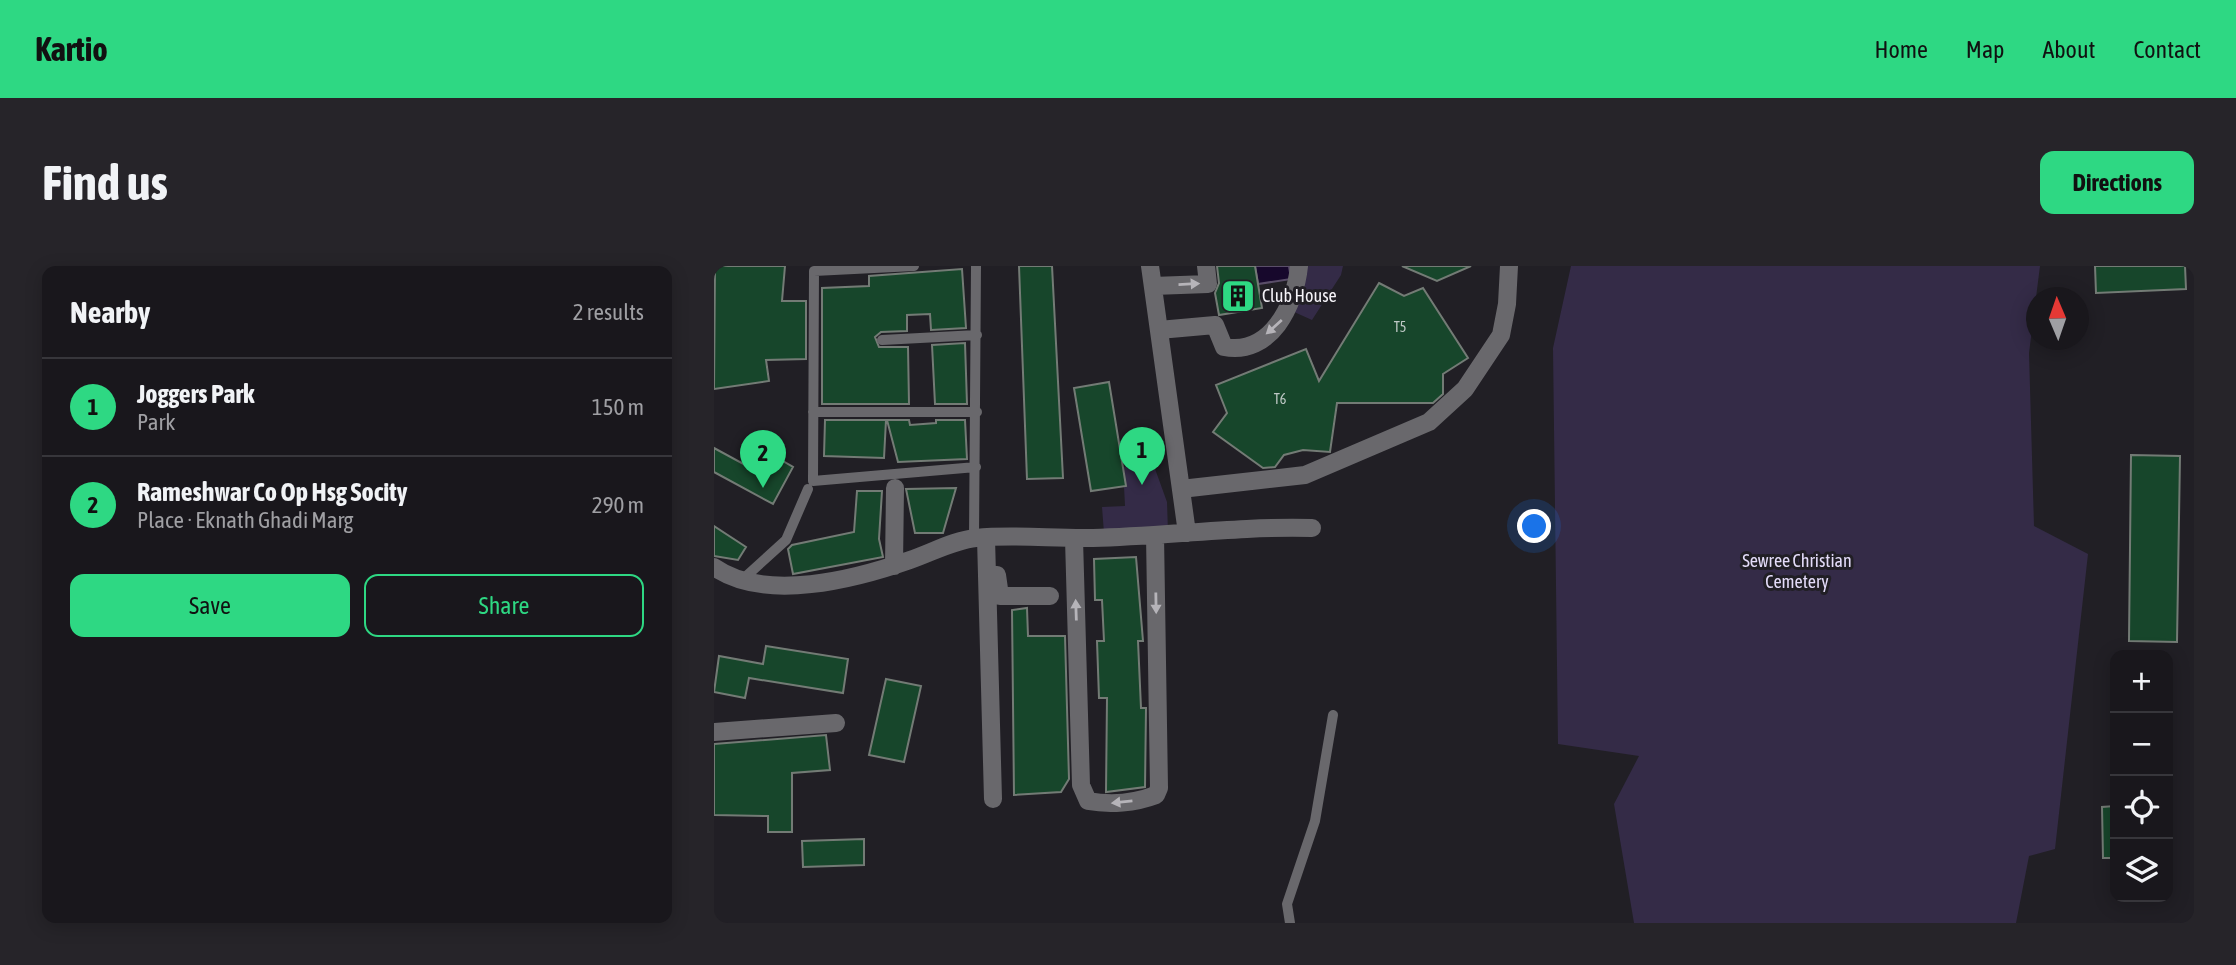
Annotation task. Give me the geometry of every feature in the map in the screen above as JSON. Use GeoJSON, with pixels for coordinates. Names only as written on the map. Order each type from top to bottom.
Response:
{"type":"FeatureCollection","features":[{"type":"Feature","properties":{"kind":"street"},"geometry":{"type":"LineString","coordinates":[[1150,266],[1187,533]]}},
{"type":"Feature","properties":{"kind":"street"},"geometry":{"type":"LineString","coordinates":[[1153,286],[1208,284],[1206,266]]}},
{"type":"Feature","properties":{"kind":"street"},"geometry":{"type":"LineString","coordinates":[[1159,330],[1214,325],[1224,347],[1238,350],[1252,347],[1283,320],[1296,292],[1298,266]]}},
{"type":"Feature","properties":{"kind":"street"},"geometry":{"type":"LineString","coordinates":[[1181,489],[1305,475],[1429,422],[1465,389],[1500,335],[1507,304],[1509,266]]}},
{"type":"Feature","properties":{"kind":"street"},"geometry":{"type":"LineString","coordinates":[[894,566],[895,488]]}},
{"type":"Feature","properties":{"kind":"street"},"geometry":{"type":"LineString","coordinates":[[1019,542],[1187,533],[1227,528],[1312,528]]}},
{"type":"Feature","properties":{"kind":"street"},"geometry":{"type":"LineString","coordinates":[[1074,538],[1081,785],[1088,801],[1103,803],[1144,799],[1156,795],[1159,788],[1155,535]]}},
{"type":"Feature","properties":{"kind":"street"},"geometry":{"type":"LineString","coordinates":[[988,540],[993,589],[993,799]]}},
{"type":"Feature","properties":{"kind":"street"},"geometry":{"type":"LineString","coordinates":[[714,567],[742,580],[781,585],[821,584],[988,540],[1044,546]]}},
{"type":"Feature","properties":{"kind":"street"},"geometry":{"type":"LineString","coordinates":[[993,589],[1003,597],[1050,596]]}},
{"type":"Feature","properties":{"kind":"street"},"geometry":{"type":"LineString","coordinates":[[714,732],[836,723]]}},
{"type":"Feature","properties":{"kind":"lane"},"geometry":{"type":"LineString","coordinates":[[914,266],[814,271],[813,481],[976,467]]}},
{"type":"Feature","properties":{"kind":"lane"},"geometry":{"type":"LineString","coordinates":[[976,266],[976,467],[988,540]]}},
{"type":"Feature","properties":{"kind":"lane"},"geometry":{"type":"LineString","coordinates":[[881,340],[977,335]]}},
{"type":"Feature","properties":{"kind":"lane"},"geometry":{"type":"LineString","coordinates":[[813,412],[977,412]]}},
{"type":"Feature","properties":{"kind":"lane"},"geometry":{"type":"LineString","coordinates":[[742,580],[786,540],[808,489]]}},
{"type":"Feature","properties":{"kind":"lane"},"geometry":{"type":"LineString","coordinates":[[1290,923],[1287,904],[1315,821],[1333,715]]}},
{"type":"Feature","properties":{"kind":"green space"},"geometry":{"type":"Polygon","coordinates":[[[1289,266],[1343,266],[1341,275],[1312,320],[1283,307],[1291,279],[1289,266]]]}},
{"type":"Feature","properties":{"kind":"green space","name":"Sewree Christian Cemetery"},"geometry":{"type":"Polygon","coordinates":[[[1571,266],[2040,266],[2037,287],[2026,287],[2026,350],[2029,350],[2034,526],[2088,554],[2055,849],[2029,856],[2016,923],[1634,923],[1614,804],[1639,756],[1558,744],[1553,348],[1571,266]]]}},
{"type":"Feature","properties":{"kind":"green space"},"geometry":{"type":"Polygon","coordinates":[[[1154,466],[1167,502],[1168,532],[1104,533],[1102,507],[1125,506],[1123,467],[1154,466]]]}},
{"type":"Feature","properties":{"kind":"shaded area"},"geometry":{"type":"Polygon","coordinates":[[[1255,266],[1289,266],[1291,279],[1258,284],[1255,266]]]}},
{"type":"Feature","properties":{"kind":"building"},"geometry":{"type":"Polygon","coordinates":[[[715,266],[785,266],[782,301],[806,301],[806,359],[766,360],[769,381],[714,389],[715,266]]]}},
{"type":"Feature","properties":{"kind":"building"},"geometry":{"type":"Polygon","coordinates":[[[1019,266],[1052,266],[1063,478],[1027,479],[1019,266]]]}},
{"type":"Feature","properties":{"kind":"building","name":"Club House"},"geometry":{"type":"Polygon","coordinates":[[[1217,266],[1255,266],[1262,308],[1219,315],[1215,293],[1219,283],[1217,266]]]}},
{"type":"Feature","properties":{"kind":"building"},"geometry":{"type":"Polygon","coordinates":[[[1402,266],[1471,266],[1437,281],[1402,266]]]}},
{"type":"Feature","properties":{"kind":"building"},"geometry":{"type":"Polygon","coordinates":[[[2095,266],[2185,266],[2186,289],[2096,293],[2095,266]]]}},
{"type":"Feature","properties":{"kind":"building"},"geometry":{"type":"Polygon","coordinates":[[[962,269],[966,328],[931,330],[930,314],[907,315],[907,331],[881,332],[875,337],[879,347],[908,347],[909,404],[822,404],[822,288],[869,286],[869,276],[962,269]]]}},
{"type":"Feature","properties":{"kind":"building"},"geometry":{"type":"Polygon","coordinates":[[[1379,283],[1404,296],[1423,288],[1468,358],[1443,374],[1443,394],[1433,403],[1337,403],[1330,452],[1303,450],[1284,455],[1275,467],[1263,468],[1213,432],[1227,413],[1216,385],[1306,349],[1319,381],[1379,283]]]}},
{"type":"Feature","properties":{"kind":"building"},"geometry":{"type":"Polygon","coordinates":[[[965,343],[967,404],[935,404],[932,345],[965,343]]]}},
{"type":"Feature","properties":{"kind":"building"},"geometry":{"type":"Polygon","coordinates":[[[1109,382],[1126,486],[1091,491],[1074,388],[1109,382]]]}},
{"type":"Feature","properties":{"kind":"building"},"geometry":{"type":"Polygon","coordinates":[[[825,420],[886,420],[884,458],[824,456],[825,420]]]}},
{"type":"Feature","properties":{"kind":"building"},"geometry":{"type":"Polygon","coordinates":[[[887,420],[909,420],[910,425],[936,423],[936,420],[965,420],[967,459],[898,462],[887,420]]]}},
{"type":"Feature","properties":{"kind":"building"},"geometry":{"type":"Polygon","coordinates":[[[714,448],[758,472],[769,453],[793,467],[773,504],[714,472],[714,448]]]}},
{"type":"Feature","properties":{"kind":"building"},"geometry":{"type":"Polygon","coordinates":[[[2131,455],[2180,456],[2177,642],[2129,641],[2131,455]]]}},
{"type":"Feature","properties":{"kind":"building"},"geometry":{"type":"Polygon","coordinates":[[[956,488],[943,533],[915,533],[906,489],[956,488]]]}},
{"type":"Feature","properties":{"kind":"building"},"geometry":{"type":"Polygon","coordinates":[[[857,491],[882,491],[879,539],[883,557],[793,574],[788,549],[792,545],[854,532],[857,491]]]}},
{"type":"Feature","properties":{"kind":"building"},"geometry":{"type":"Polygon","coordinates":[[[714,526],[746,547],[738,560],[714,556],[714,526]]]}},
{"type":"Feature","properties":{"kind":"building"},"geometry":{"type":"Polygon","coordinates":[[[1136,557],[1143,641],[1138,641],[1141,708],[1146,708],[1145,787],[1106,792],[1107,698],[1099,698],[1097,641],[1104,641],[1102,600],[1095,600],[1094,559],[1136,557]]]}},
{"type":"Feature","properties":{"kind":"building"},"geometry":{"type":"Polygon","coordinates":[[[1027,608],[1028,636],[1065,636],[1069,779],[1061,792],[1014,795],[1012,610],[1027,608]]]}},
{"type":"Feature","properties":{"kind":"building"},"geometry":{"type":"Polygon","coordinates":[[[766,646],[848,659],[843,693],[749,678],[745,698],[714,692],[719,656],[763,664],[766,646]]]}},
{"type":"Feature","properties":{"kind":"building"},"geometry":{"type":"Polygon","coordinates":[[[886,679],[921,686],[904,762],[869,755],[886,679]]]}},
{"type":"Feature","properties":{"kind":"building"},"geometry":{"type":"Polygon","coordinates":[[[826,735],[830,770],[792,773],[792,832],[768,832],[768,816],[714,815],[714,744],[826,735]]]}},
{"type":"Feature","properties":{"kind":"building"},"geometry":{"type":"Polygon","coordinates":[[[2110,806],[2110,858],[2103,858],[2102,807],[2110,806]]]}},
{"type":"Feature","properties":{"kind":"building"},"geometry":{"type":"Polygon","coordinates":[[[864,839],[864,865],[803,867],[802,841],[864,839]]]}},
{"type":"Feature","properties":{"kind":"place","name":"Club House"},"geometry":{"type":"Point","coordinates":[1238,296]}},
{"type":"Feature","properties":{"kind":"place","name":"Joggers Park"},"geometry":{"type":"Point","coordinates":[1142,485]}},
{"type":"Feature","properties":{"kind":"place","name":"Rameshwar Co Op Hsg Socity"},"geometry":{"type":"Point","coordinates":[763,488]}}]}
